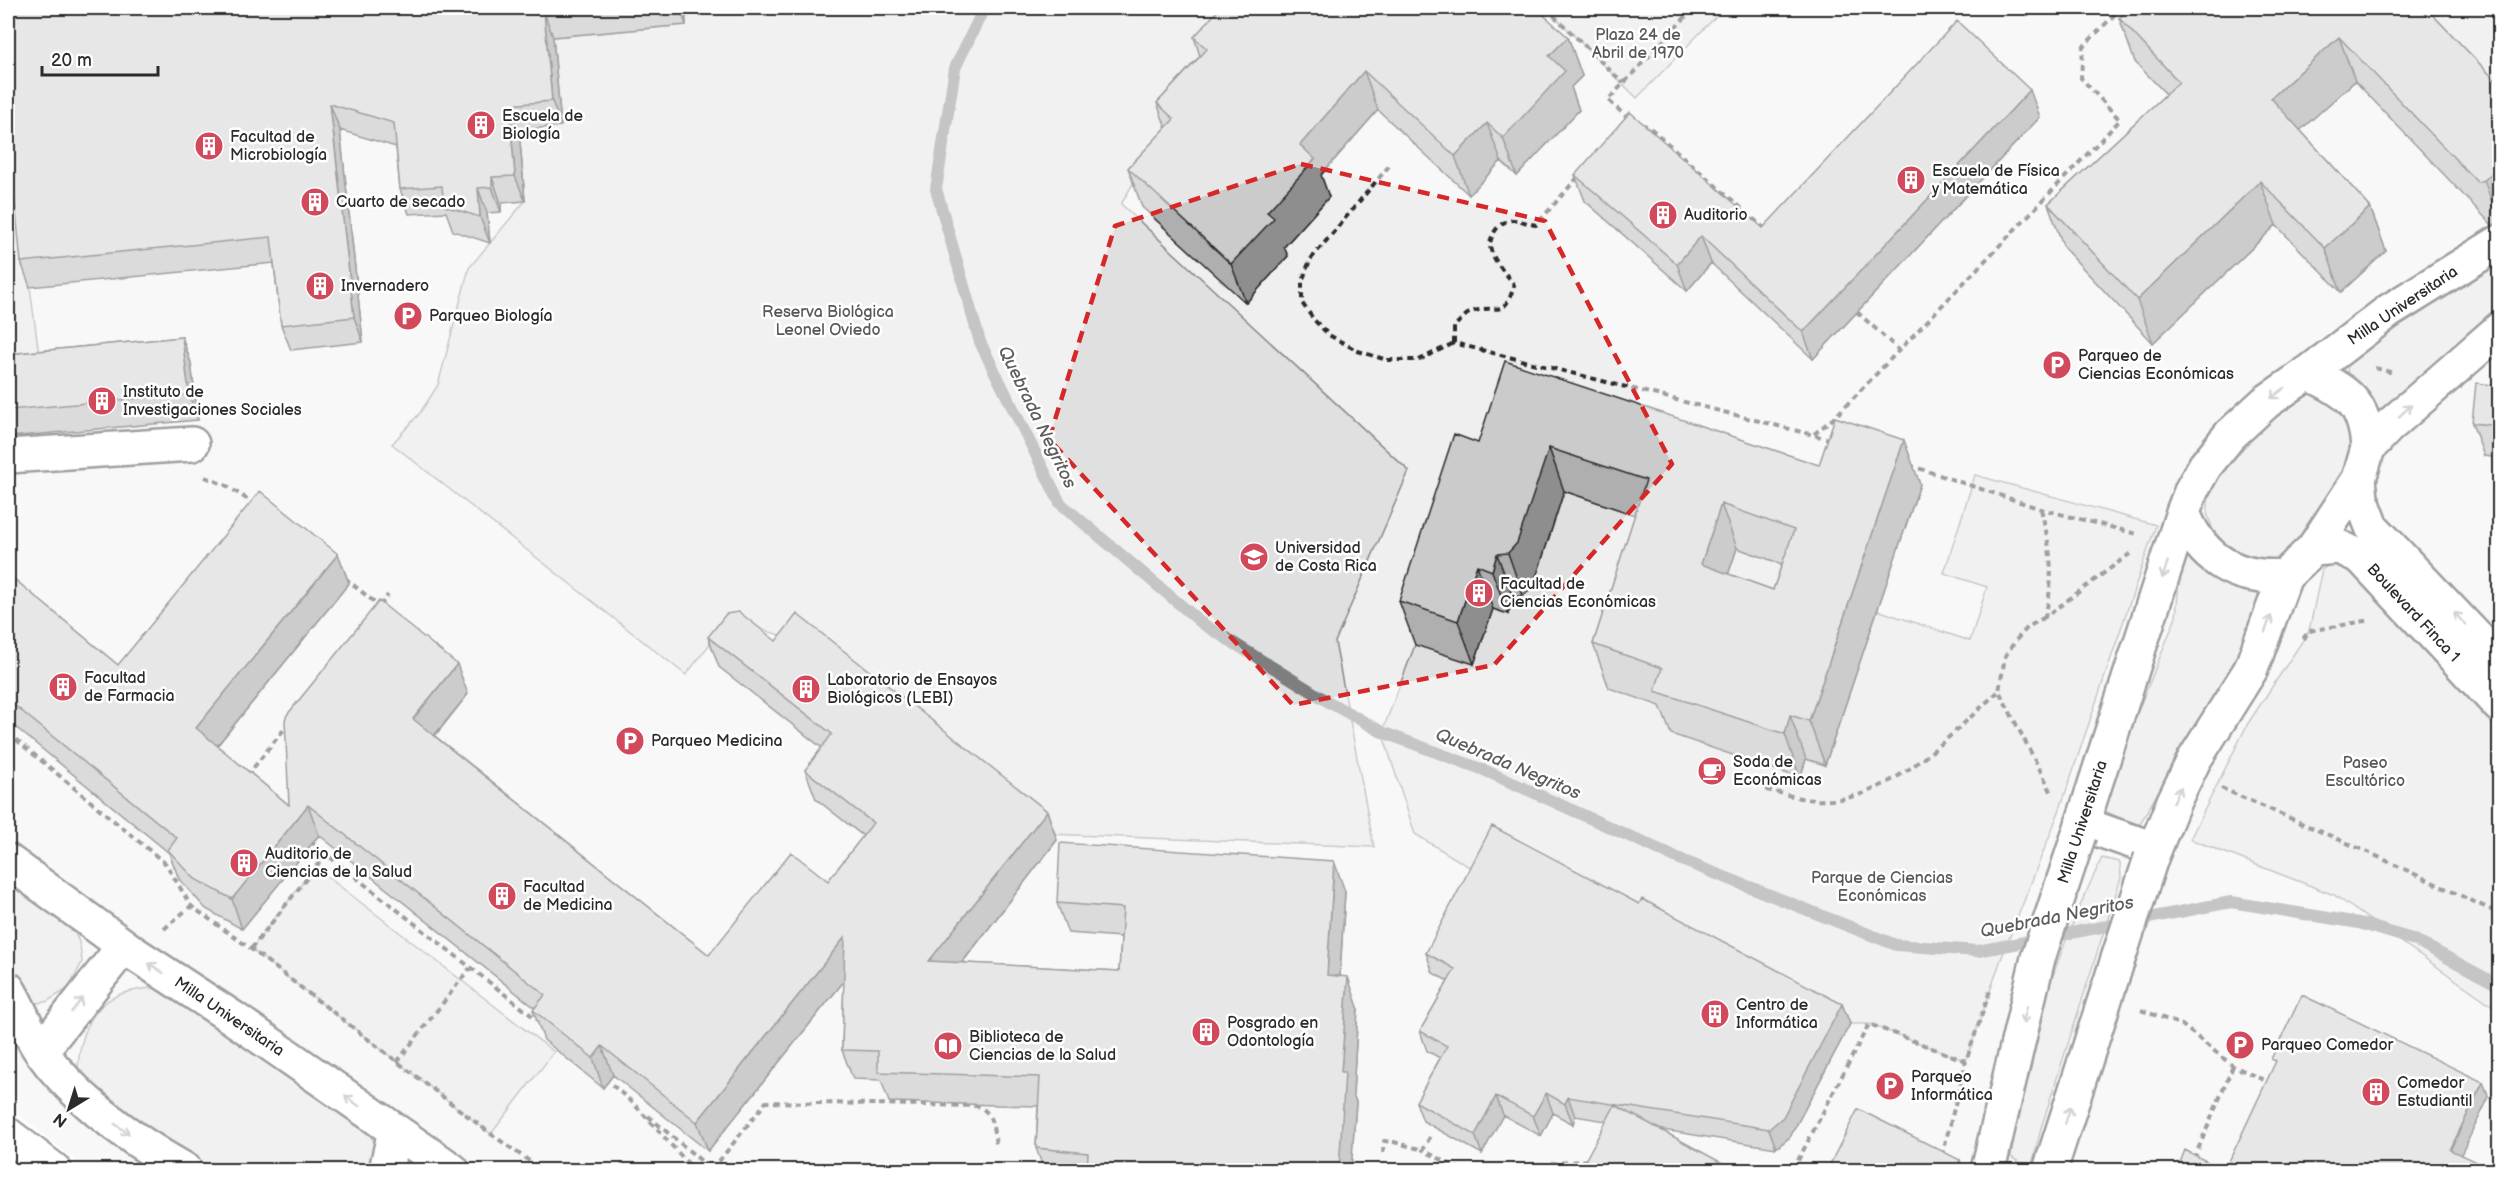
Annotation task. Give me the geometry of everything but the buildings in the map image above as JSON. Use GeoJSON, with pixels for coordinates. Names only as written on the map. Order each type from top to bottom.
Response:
{"type":"FeatureCollection","features":[{"type":"Feature","properties":{"kind":"street","name":"Milla Universitaria"},"geometry":{"type":"LineString","coordinates":[[1990,1170],[2038,958],[2183,512],[2205,465],[2230,435],[2265,402],[2308,374],[2389,311],[2499,242]]}},
{"type":"Feature","properties":{"kind":"street"},"geometry":{"type":"LineString","coordinates":[[2368,447],[2499,329]]}},
{"type":"Feature","properties":{"kind":"street"},"geometry":{"type":"LineString","coordinates":[[2050,1170],[2152,854],[2194,760],[2251,669],[2285,576],[2313,549],[2360,479],[2368,447],[2367,429],[2361,411],[2351,397],[2341,389],[2308,374]]}},
{"type":"Feature","properties":{"kind":"street"},"geometry":{"type":"LineString","coordinates":[[8,456],[192,444]]}},
{"type":"Feature","properties":{"kind":"street","name":"Boulevard Finca 1"},"geometry":{"type":"LineString","coordinates":[[2360,479],[2361,498],[2372,527],[2497,654]]}},
{"type":"Feature","properties":{"kind":"street"},"geometry":{"type":"LineString","coordinates":[[2183,512],[2189,529],[2199,545],[2218,561],[2236,571],[2265,578],[2285,576]]}},
{"type":"Feature","properties":{"kind":"street","name":"Boulevard Finca 1"},"geometry":{"type":"LineString","coordinates":[[2313,549],[2339,547],[2361,557],[2499,706]]}},
{"type":"Feature","properties":{"kind":"street"},"geometry":{"type":"LineString","coordinates":[[2080,829],[2152,854]]}},
{"type":"Feature","properties":{"kind":"street","name":"Milla Universitaria"},"geometry":{"type":"LineString","coordinates":[[8,861],[124,946],[233,1018],[452,1170]]}},
{"type":"Feature","properties":{"kind":"street"},"geometry":{"type":"LineString","coordinates":[[41,1051],[124,946]]}},
{"type":"Feature","properties":{"kind":"street"},"geometry":{"type":"LineString","coordinates":[[8,989],[41,1051],[78,1093],[108,1119],[155,1153],[185,1170]]}},
{"type":"Feature","properties":{"kind":"street"},"geometry":{"type":"LineString","coordinates":[[386,1170],[395,1131]]}},
{"type":"Feature","properties":{"kind":"street"},"geometry":{"type":"LineString","coordinates":[[8,1134],[54,1170]]}},
{"type":"Feature","properties":{"kind":"path"},"geometry":{"type":"LineString","coordinates":[[1546,8],[1623,83]]}},
{"type":"Feature","properties":{"kind":"path"},"geometry":{"type":"LineString","coordinates":[[1694,8],[1608,99],[1629,119],[1649,127],[1774,236]]}},
{"type":"Feature","properties":{"kind":"path"},"geometry":{"type":"LineString","coordinates":[[1814,434],[1835,417],[2120,120],[2081,78],[2083,47],[2119,10],[2117,8]]}},
{"type":"Feature","properties":{"kind":"path"},"geometry":{"type":"LineString","coordinates":[[1621,128],[1629,119]]}},
{"type":"Feature","properties":{"kind":"path"},"geometry":{"type":"LineString","coordinates":[[1389,165],[1310,260],[1302,282],[1302,303],[1329,335],[1358,351],[1387,360],[1419,360],[1454,343],[1814,434],[1843,444]]}},
{"type":"Feature","properties":{"kind":"path"},"geometry":{"type":"LineString","coordinates":[[1454,343],[1454,327],[1466,316],[1472,312],[1500,309],[1510,301],[1514,285],[1490,249],[1492,236],[1498,226],[1511,220],[1536,225],[1582,172]]}},
{"type":"Feature","properties":{"kind":"path"},"geometry":{"type":"LineString","coordinates":[[1857,312],[1899,350]]}},
{"type":"Feature","properties":{"kind":"path"},"geometry":{"type":"LineString","coordinates":[[2338,350],[2352,362],[2414,378],[2433,387]]}},
{"type":"Feature","properties":{"kind":"path"},"geometry":{"type":"LineString","coordinates":[[1904,463],[2041,509],[2140,535]]}},
{"type":"Feature","properties":{"kind":"path"},"geometry":{"type":"LineString","coordinates":[[201,476],[227,486],[254,504]]}},
{"type":"Feature","properties":{"kind":"path"},"geometry":{"type":"LineString","coordinates":[[344,577],[379,606]]}},
{"type":"Feature","properties":{"kind":"path"},"geometry":{"type":"LineString","coordinates":[[372,616],[388,595]]}},
{"type":"Feature","properties":{"kind":"path"},"geometry":{"type":"LineString","coordinates":[[2045,617],[2028,627],[2015,640],[2005,657],[1999,691],[2055,798]]}},
{"type":"Feature","properties":{"kind":"path"},"geometry":{"type":"LineString","coordinates":[[1766,790],[1815,800],[1841,800],[1875,790],[1904,774],[1999,691]]}},
{"type":"Feature","properties":{"kind":"path"},"geometry":{"type":"LineString","coordinates":[[241,784],[292,718]]}},
{"type":"Feature","properties":{"kind":"path"},"geometry":{"type":"LineString","coordinates":[[8,733],[166,864],[191,906],[542,1170]]}},
{"type":"Feature","properties":{"kind":"path"},"geometry":{"type":"LineString","coordinates":[[2215,785],[2372,854],[2499,914]]}},
{"type":"Feature","properties":{"kind":"path"},"geometry":{"type":"LineString","coordinates":[[309,840],[544,1026]]}},
{"type":"Feature","properties":{"kind":"path"},"geometry":{"type":"LineString","coordinates":[[251,949],[326,854]]}},
{"type":"Feature","properties":{"kind":"path"},"geometry":{"type":"LineString","coordinates":[[398,1062],[470,968]]}},
{"type":"Feature","properties":{"kind":"path"},"geometry":{"type":"LineString","coordinates":[[1940,1164],[1942,1147],[1966,1061],[1992,984]]}},
{"type":"Feature","properties":{"kind":"path"},"geometry":{"type":"LineString","coordinates":[[2137,1008],[2182,1024],[2233,1066],[2277,1086]]}},
{"type":"Feature","properties":{"kind":"path"},"geometry":{"type":"LineString","coordinates":[[1793,1170],[1869,1024],[1966,1061]]}},
{"type":"Feature","properties":{"kind":"path"},"geometry":{"type":"LineString","coordinates":[[2191,1166],[2233,1066]]}},
{"type":"Feature","properties":{"kind":"path"},"geometry":{"type":"LineString","coordinates":[[598,1073],[712,1170],[766,1102],[977,1106],[989,1113],[996,1144]]}},
{"type":"Feature","properties":{"kind":"path"},"geometry":{"type":"LineString","coordinates":[[634,1104],[694,1170]]}},
{"type":"Feature","properties":{"kind":"path"},"geometry":{"type":"LineString","coordinates":[[1424,1150],[1431,1137]]}},
{"type":"Feature","properties":{"kind":"path"},"geometry":{"type":"LineString","coordinates":[[1383,1153],[1384,1141],[1394,1142],[1424,1150],[1461,1170]]}},
{"type":"Feature","properties":{"kind":"path"},"geometry":{"type":"LineString","coordinates":[[1488,1170],[1592,1160]]}},
{"type":"Feature","properties":{"kind":"highlighted area"},"geometry":{"type":"Polygon","coordinates":[[[1301,164],[1545,221],[1672,464],[1494,665],[1293,705],[1049,439],[1115,226],[1301,164]]]}},
{"type":"Feature","properties":{"kind":"shaded area","name":"Universidad de Costa Rica"},"geometry":{"type":"Polygon","coordinates":[[[8,8],[2499,8],[2499,1170],[87,1170],[8,1106],[8,8]]]}},
{"type":"Feature","properties":{"kind":"green space","name":"Reserva Biológica Leonel Oviedo"},"geometry":{"type":"Polygon","coordinates":[[[685,8],[1221,8],[1231,16],[1121,204],[1409,471],[1335,642],[1374,847],[1049,834],[808,644],[729,619],[686,675],[392,444],[420,413],[438,385],[469,268],[525,201],[519,130],[553,37],[686,25],[685,8]]]}},
{"type":"Feature","properties":{"kind":"green space","name":"Plaza 24 de Abril de 1970"},"geometry":{"type":"Polygon","coordinates":[[[1546,8],[1724,8],[1637,98],[1546,8]]]}},
{"type":"Feature","properties":{"kind":"green space"},"geometry":{"type":"Polygon","coordinates":[[[2401,8],[2499,8],[2499,111],[2401,8]]]}},
{"type":"Feature","properties":{"kind":"green space"},"geometry":{"type":"Polygon","coordinates":[[[8,69],[30,287],[42,378],[8,382],[8,69]]]}},
{"type":"Feature","properties":{"kind":"green space"},"geometry":{"type":"Polygon","coordinates":[[[2499,262],[2499,305],[2378,414],[2353,385],[2347,365],[2368,347],[2499,262]]]}},
{"type":"Feature","properties":{"kind":"green space"},"geometry":{"type":"Polygon","coordinates":[[[2304,390],[2336,393],[2354,444],[2343,486],[2302,550],[2268,565],[2235,555],[2213,530],[2207,513],[2210,489],[2222,466],[2250,431],[2304,390]]]}},
{"type":"Feature","properties":{"kind":"green space","name":"Parque de Ciencias Económicas"},"geometry":{"type":"Polygon","coordinates":[[[1975,475],[2156,525],[2060,809],[2000,962],[1966,1061],[1869,1024],[1850,1024],[1484,876],[1415,834],[1382,732],[1415,645],[1493,609],[1508,614],[1531,480],[1662,524],[1678,712],[1800,778],[1806,759],[1825,764],[1877,610],[1970,641],[1987,587],[1944,573],[1975,475]]]}},
{"type":"Feature","properties":{"kind":"green space"},"geometry":{"type":"Polygon","coordinates":[[[1737,548],[1810,573],[1789,633],[1717,608],[1737,548]]]}},
{"type":"Feature","properties":{"kind":"green space"},"geometry":{"type":"Polygon","coordinates":[[[2189,553],[2265,586],[2246,641],[2138,827],[2103,810],[2109,783],[2176,617],[2180,570],[2189,553]]]}},
{"type":"Feature","properties":{"kind":"green space","name":"Paseo Escultórico"},"geometry":{"type":"Polygon","coordinates":[[[2332,564],[2351,572],[2376,595],[2499,731],[2499,1010],[2334,895],[2190,839],[2247,725],[2309,631],[2322,569],[2332,564]]]}},
{"type":"Feature","properties":{"kind":"green space"},"geometry":{"type":"Polygon","coordinates":[[[2102,858],[2120,862],[2121,878],[2041,1128],[2032,1165],[2019,1162],[2011,1157],[2023,1079],[2032,1041],[2056,966],[2102,858]]]}},
{"type":"Feature","properties":{"kind":"green space"},"geometry":{"type":"Polygon","coordinates":[[[315,867],[554,1052],[491,1134],[251,949],[315,867]]]}},
{"type":"Feature","properties":{"kind":"green space"},"geometry":{"type":"Polygon","coordinates":[[[8,879],[72,925],[80,945],[82,962],[69,988],[46,1002],[34,1003],[22,997],[8,971],[8,879]]]}},
{"type":"Feature","properties":{"kind":"green space"},"geometry":{"type":"Polygon","coordinates":[[[158,987],[357,1119],[374,1141],[371,1170],[216,1170],[152,1134],[94,1087],[78,1069],[83,1037],[92,1017],[107,1001],[116,996],[158,987]]]}},
{"type":"Feature","properties":{"kind":"waterway","name":"Quebrada Negritos"},"geometry":{"type":"LineString","coordinates":[[984,8],[955,68],[936,189],[980,342],[1060,503],[1203,624],[1327,701],[1382,732],[1484,770],[1684,861],[1896,945],[1978,951],[2231,902],[2359,923],[2415,940],[2500,986]]}},
{"type":"Feature","properties":{"kind":"place","name":"Escuela de Biología"},"geometry":{"type":"Point","coordinates":[481,125]}},
{"type":"Feature","properties":{"kind":"place","name":"Facultad de Microbiología"},"geometry":{"type":"Point","coordinates":[209,146]}},
{"type":"Feature","properties":{"kind":"place","name":"Escuela de Física y Matemática"},"geometry":{"type":"Point","coordinates":[1911,180]}},
{"type":"Feature","properties":{"kind":"place","name":"Cuarto de secado"},"geometry":{"type":"Point","coordinates":[315,202]}},
{"type":"Feature","properties":{"kind":"place","name":"Auditorio"},"geometry":{"type":"Point","coordinates":[1663,215]}},
{"type":"Feature","properties":{"kind":"place","name":"Invernadero"},"geometry":{"type":"Point","coordinates":[320,286]}},
{"type":"Feature","properties":{"kind":"place","name":"Parqueo Biología"},"geometry":{"type":"Point","coordinates":[408,316]}},
{"type":"Feature","properties":{"kind":"place","name":"Parqueo de Ciencias Económicas"},"geometry":{"type":"Point","coordinates":[2057,365]}},
{"type":"Feature","properties":{"kind":"place","name":"Instituto de Investigaciones Sociales"},"geometry":{"type":"Point","coordinates":[102,401]}},
{"type":"Feature","properties":{"kind":"place","name":"Universidad de Costa Rica"},"geometry":{"type":"Point","coordinates":[1254,557]}},
{"type":"Feature","properties":{"kind":"place","name":"Facultad de Ciencias Económicas"},"geometry":{"type":"Point","coordinates":[1479,593]}},
{"type":"Feature","properties":{"kind":"place","name":"Facultad de Farmacia"},"geometry":{"type":"Point","coordinates":[63,687]}},
{"type":"Feature","properties":{"kind":"place","name":"Laboratorio de Ensayos Biológicos (LEBI)"},"geometry":{"type":"Point","coordinates":[806,689]}},
{"type":"Feature","properties":{"kind":"place","name":"Parqueo Medicina"},"geometry":{"type":"Point","coordinates":[630,741]}},
{"type":"Feature","properties":{"kind":"place","name":"Soda de Económicas"},"geometry":{"type":"Point","coordinates":[1712,771]}},
{"type":"Feature","properties":{"kind":"place","name":"Auditorio de Ciencias de la Salud"},"geometry":{"type":"Point","coordinates":[244,863]}},
{"type":"Feature","properties":{"kind":"place","name":"Facultad de Medicina"},"geometry":{"type":"Point","coordinates":[502,896]}},
{"type":"Feature","properties":{"kind":"place","name":"Centro de Informática"},"geometry":{"type":"Point","coordinates":[1715,1014]}},
{"type":"Feature","properties":{"kind":"place","name":"Posgrado en Odontología"},"geometry":{"type":"Point","coordinates":[1206,1032]}},
{"type":"Feature","properties":{"kind":"place","name":"Parqueo Comedor"},"geometry":{"type":"Point","coordinates":[2240,1045]}},
{"type":"Feature","properties":{"kind":"place","name":"Biblioteca de Ciencias de la Salud"},"geometry":{"type":"Point","coordinates":[948,1046]}},
{"type":"Feature","properties":{"kind":"place","name":"Parqueo Informática"},"geometry":{"type":"Point","coordinates":[1890,1086]}},
{"type":"Feature","properties":{"kind":"place","name":"Comedor Estudiantil"},"geometry":{"type":"Point","coordinates":[2376,1092]}}]}
